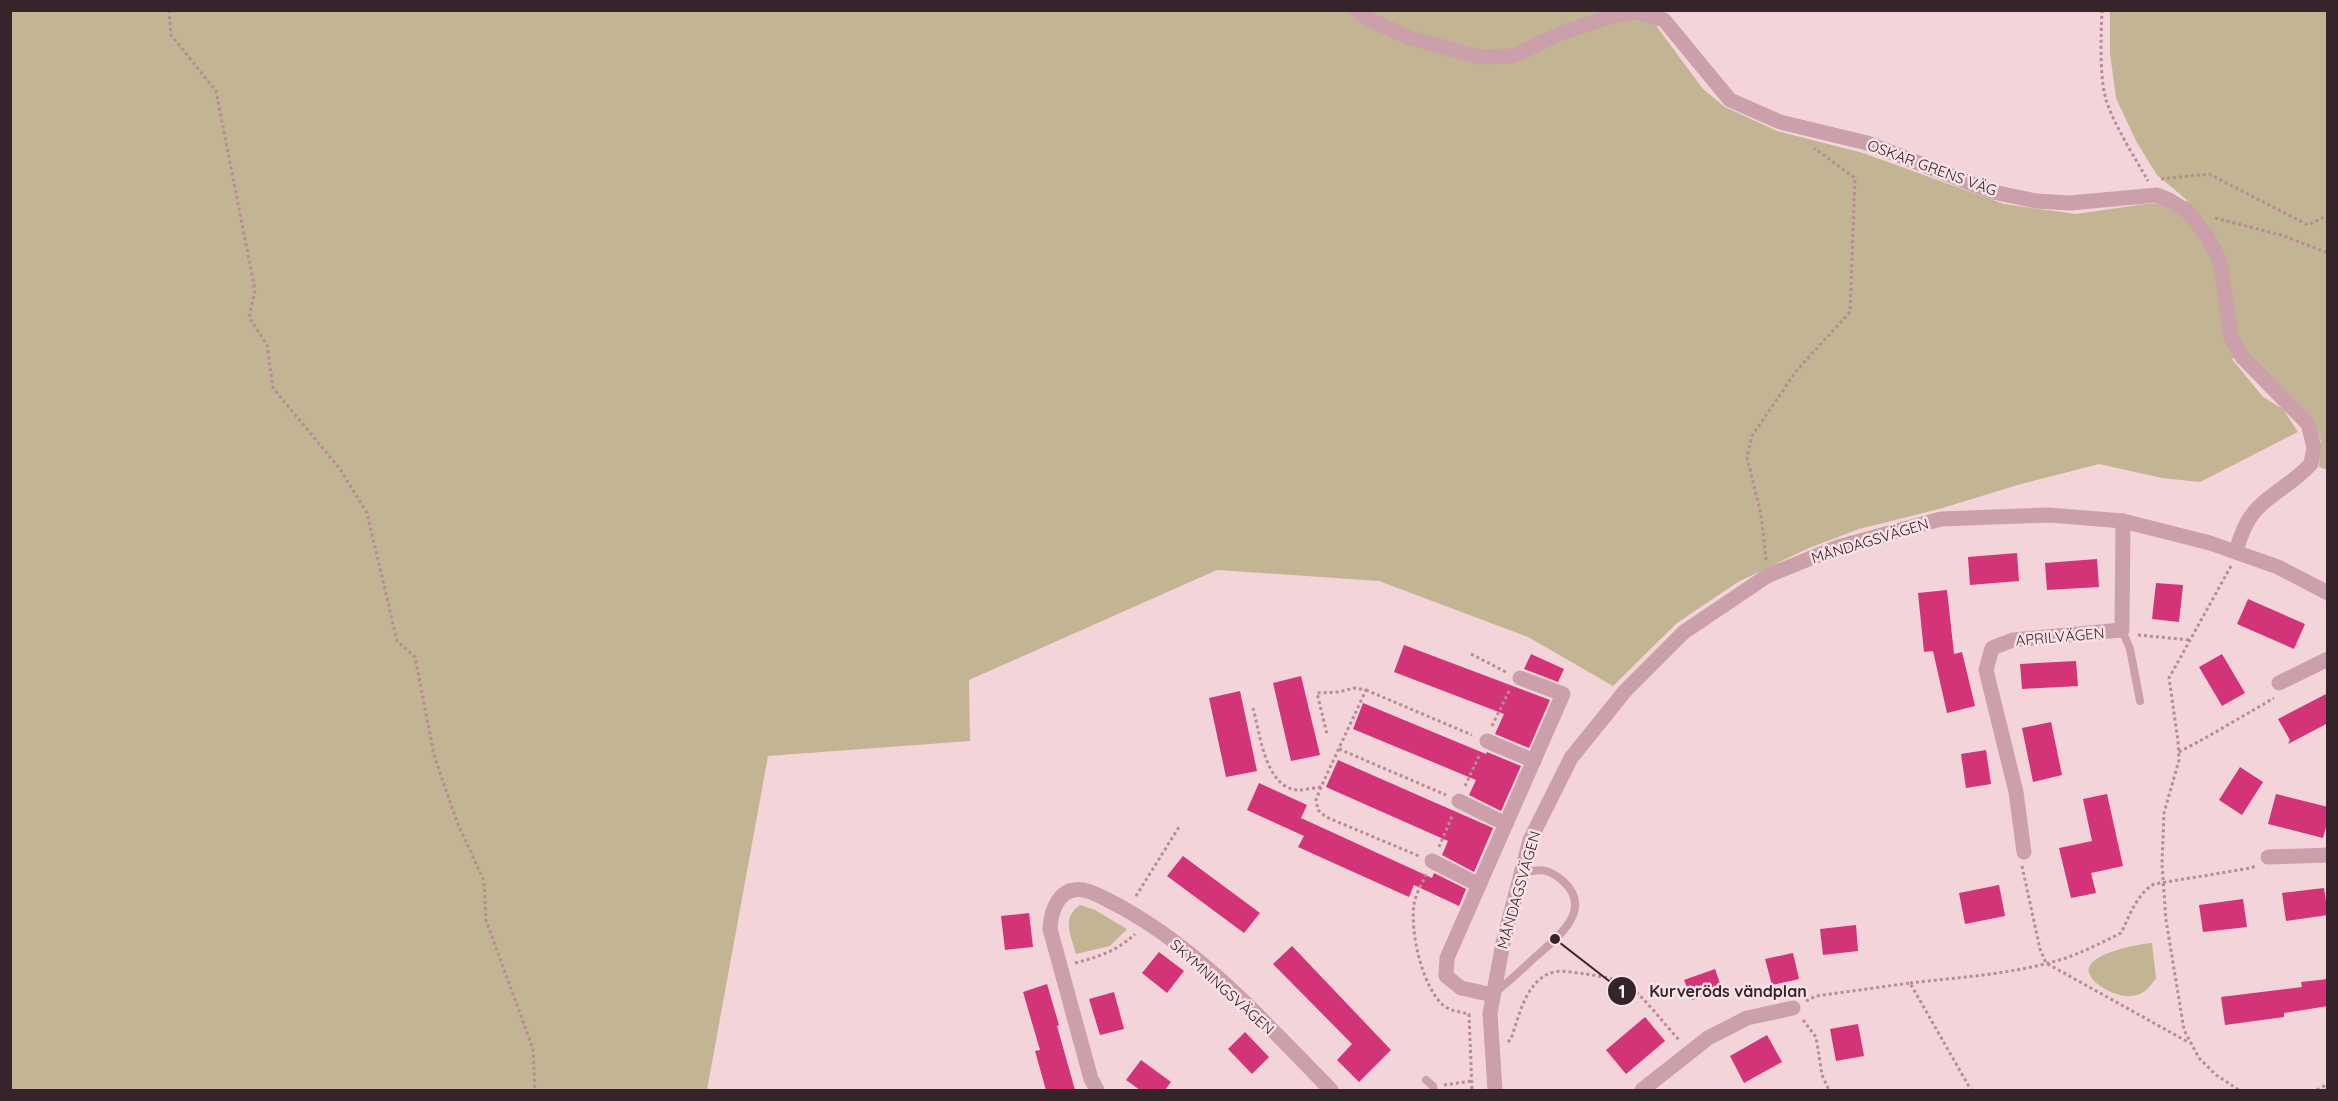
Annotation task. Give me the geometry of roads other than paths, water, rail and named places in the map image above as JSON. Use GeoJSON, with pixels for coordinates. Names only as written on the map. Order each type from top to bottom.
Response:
{"type":"FeatureCollection","features":[{"type":"Feature","properties":{"kind":"street","name":"OSKAR GRENS VÄG"},"geometry":{"type":"LineString","coordinates":[[1357,10],[1368,19],[1410,38],[1480,57],[1513,56],[1557,35],[1605,18],[1636,12],[1664,20],[1730,100],[1780,122],[1867,143],[1992,192],[2036,201],[2070,203],[2157,195],[2187,211],[2207,236],[2220,261],[2230,337],[2242,357],[2308,424],[2314,447],[2311,464],[2254,510],[2241,531],[2236,552]]}},
{"type":"Feature","properties":{"kind":"street","name":"MÅNDAGSVÄGEN"},"geometry":{"type":"LineString","coordinates":[[1495,1090],[1490,1042],[1490,1013],[1503,943],[1530,840],[1571,758],[1626,691],[1684,632],[1767,576],[1838,547],[1941,519],[2049,515],[2123,521],[2210,543],[2278,567],[2328,593]]}},
{"type":"Feature","properties":{"kind":"street","name":"APRILVÄGEN"},"geometry":{"type":"LineString","coordinates":[[2024,852],[2016,792],[1986,670],[1992,648],[2013,640],[2122,630],[2124,618],[2121,550],[2123,521]]}},
{"type":"Feature","properties":{"kind":"street"},"geometry":{"type":"LineString","coordinates":[[2279,683],[2328,659]]}},
{"type":"Feature","properties":{"kind":"street"},"geometry":{"type":"LineString","coordinates":[[1493,995],[1461,988],[1446,976],[1448,958],[1563,694],[1520,678]]}},
{"type":"Feature","properties":{"kind":"street"},"geometry":{"type":"LineString","coordinates":[[1487,741],[1533,761]]}},
{"type":"Feature","properties":{"kind":"street"},"geometry":{"type":"LineString","coordinates":[[1459,801],[1506,824]]}},
{"type":"Feature","properties":{"kind":"street"},"geometry":{"type":"LineString","coordinates":[[2268,857],[2328,855]]}},
{"type":"Feature","properties":{"kind":"street"},"geometry":{"type":"LineString","coordinates":[[1432,861],[1479,885]]}},
{"type":"Feature","properties":{"kind":"street","name":"SKYMNINGSVÄGEN"},"geometry":{"type":"LineString","coordinates":[[1097,1090],[1091,1079],[1050,929],[1051,912],[1058,900],[1071,891],[1082,890],[1101,896],[1146,921],[1194,957],[1242,1001],[1324,1089]]}},
{"type":"Feature","properties":{"kind":"street"},"geometry":{"type":"LineString","coordinates":[[1642,1090],[1708,1038],[1747,1018],[1793,1008]]}},
{"type":"Feature","properties":{"kind":"lane"},"geometry":{"type":"LineString","coordinates":[[2122,630],[2130,649],[2140,701]]}},
{"type":"Feature","properties":{"kind":"lane"},"geometry":{"type":"LineString","coordinates":[[1493,995],[1569,924],[1575,906],[1572,889],[1555,875],[1538,869],[1521,874]]}},
{"type":"Feature","properties":{"kind":"lane"},"geometry":{"type":"LineString","coordinates":[[1426,1080],[1434,1090]]}},
{"type":"Feature","properties":{"kind":"place","name":"Kurveröds vändplan"},"geometry":{"type":"Point","coordinates":[1555,939]}}]}
